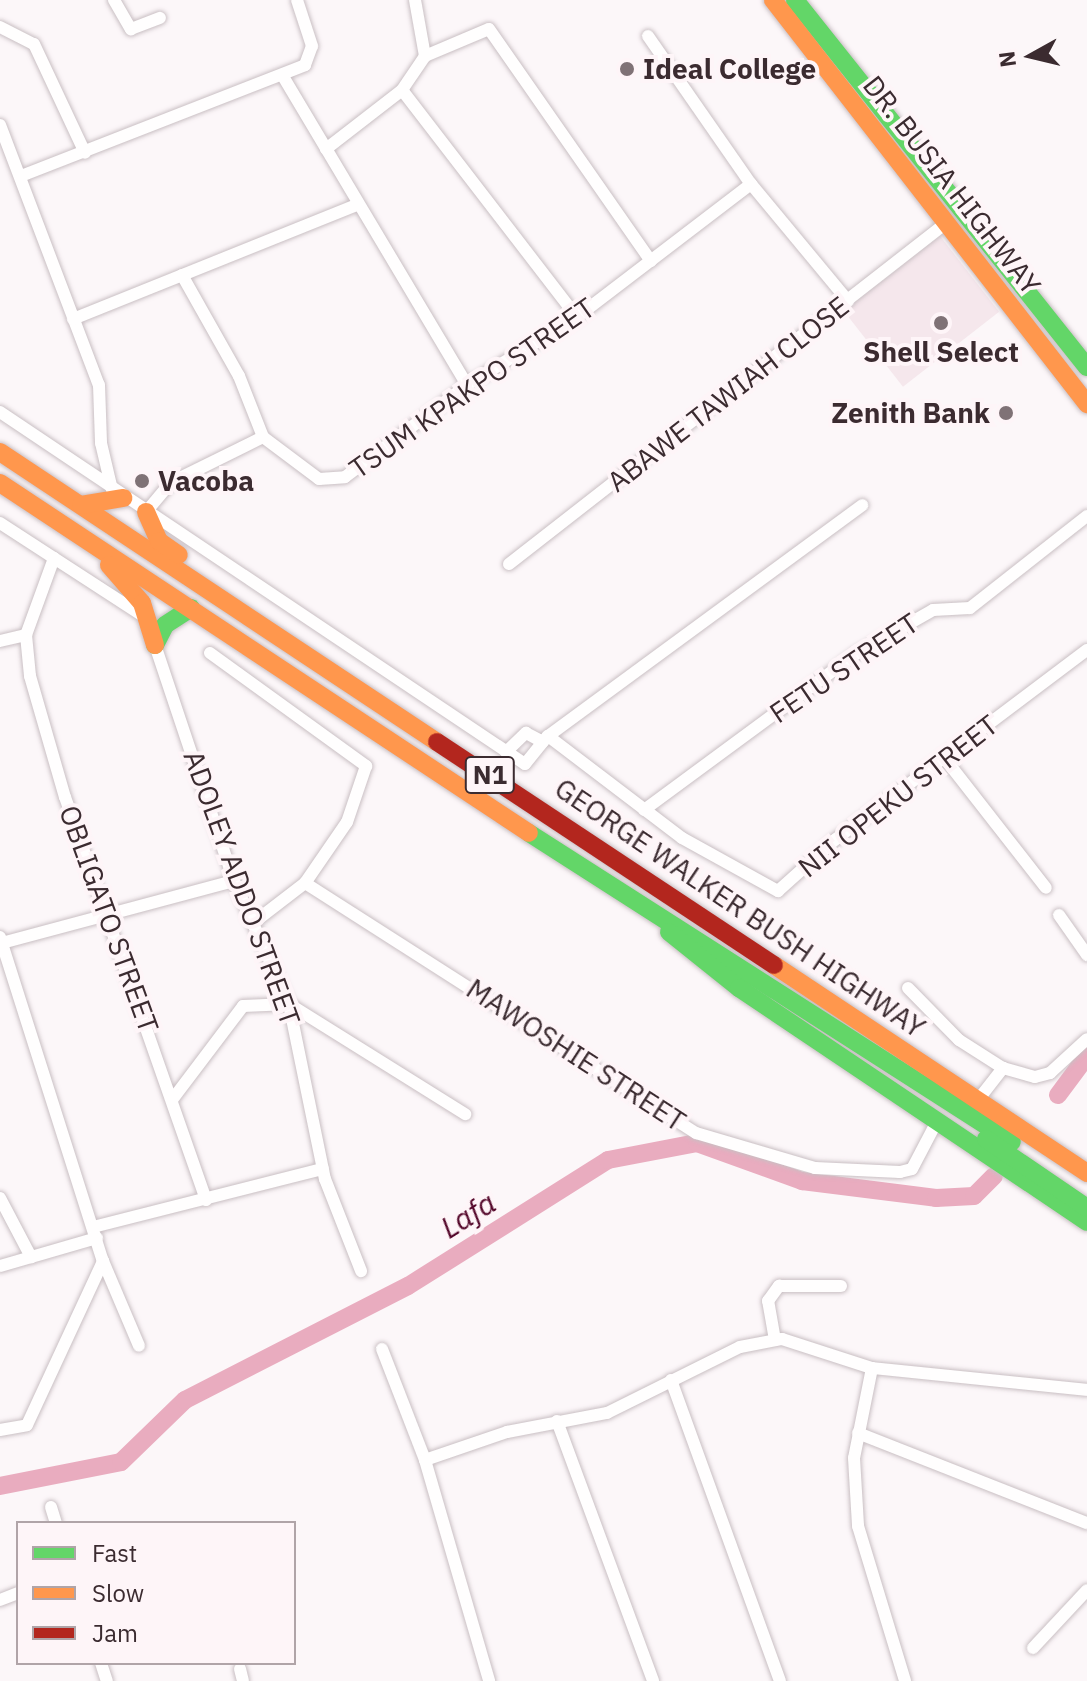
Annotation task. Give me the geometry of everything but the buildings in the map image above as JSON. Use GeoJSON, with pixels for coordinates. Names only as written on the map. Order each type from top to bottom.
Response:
{"type":"FeatureCollection","features":[{"type":"Feature","properties":{"kind":"main road","name":"DR. BUSIA HIGHWAY"},"geometry":{"type":"LineString","coordinates":[[795,0],[1087,367]]}},
{"type":"Feature","properties":{"kind":"main road","name":"DR. BUSIA HIGHWAY"},"geometry":{"type":"LineString","coordinates":[[776,1],[1087,404]]}},
{"type":"Feature","properties":{"kind":"main road","name":"GEORGE WALKER BUSH HIGHWAY"},"geometry":{"type":"LineString","coordinates":[[0,452],[243,610],[1087,1173]]}},
{"type":"Feature","properties":{"kind":"main road","name":"GEORGE WALKER BUSH HIGHWAY"},"geometry":{"type":"LineString","coordinates":[[0,483],[657,918],[1087,1190]]}},
{"type":"Feature","properties":{"kind":"main road"},"geometry":{"type":"LineString","coordinates":[[0,493],[115,569],[147,619],[155,645]]}},
{"type":"Feature","properties":{"kind":"main road"},"geometry":{"type":"LineString","coordinates":[[81,505],[117,494]]}},
{"type":"Feature","properties":{"kind":"main road"},"geometry":{"type":"LineString","coordinates":[[146,512],[159,541],[222,584],[243,610]]}},
{"type":"Feature","properties":{"kind":"main road"},"geometry":{"type":"LineString","coordinates":[[155,645],[165,625],[191,608]]}},
{"type":"Feature","properties":{"kind":"main road","name":"GEORGE WALKER BUSH HIGHWAY"},"geometry":{"type":"LineString","coordinates":[[657,918],[699,960],[936,1123],[1087,1222]]}},
{"type":"Feature","properties":{"kind":"main road","name":"N1"},"geometry":{"type":"LineString","coordinates":[[860,1045],[1087,1208]]}},
{"type":"Feature","properties":{"kind":"main road"},"geometry":{"type":"LineString","coordinates":[[986,1106],[1087,1156]]}},
{"type":"Feature","properties":{"kind":"street"},"geometry":{"type":"LineString","coordinates":[[114,0],[131,29],[160,18]]}},
{"type":"Feature","properties":{"kind":"street"},"geometry":{"type":"LineString","coordinates":[[21,176],[284,78],[312,56],[297,0]]}},
{"type":"Feature","properties":{"kind":"street"},"geometry":{"type":"LineString","coordinates":[[415,0],[425,56]]}},
{"type":"Feature","properties":{"kind":"street"},"geometry":{"type":"LineString","coordinates":[[0,27],[34,44],[85,153]]}},
{"type":"Feature","properties":{"kind":"street"},"geometry":{"type":"LineString","coordinates":[[326,149],[402,90],[425,56],[482,28],[494,32],[651,261]]}},
{"type":"Feature","properties":{"kind":"street"},"geometry":{"type":"LineString","coordinates":[[648,36],[751,184],[848,301]]}},
{"type":"Feature","properties":{"kind":"street"},"geometry":{"type":"LineString","coordinates":[[284,78],[467,385]]}},
{"type":"Feature","properties":{"kind":"street"},"geometry":{"type":"LineString","coordinates":[[402,90],[577,317]]}},
{"type":"Feature","properties":{"kind":"street"},"geometry":{"type":"LineString","coordinates":[[0,125],[99,385],[101,443],[117,494]]}},
{"type":"Feature","properties":{"kind":"street","name":"TSUM KPAKPO STREET"},"geometry":{"type":"LineString","coordinates":[[263,437],[331,482],[467,385],[577,317],[751,184]]}},
{"type":"Feature","properties":{"kind":"street"},"geometry":{"type":"LineString","coordinates":[[73,319],[357,205]]}},
{"type":"Feature","properties":{"kind":"street","name":"ABAWE TAWIAH CLOSE"},"geometry":{"type":"LineString","coordinates":[[509,564],[946,223]]}},
{"type":"Feature","properties":{"kind":"street"},"geometry":{"type":"LineString","coordinates":[[146,512],[170,483],[263,437],[239,376],[182,275]]}},
{"type":"Feature","properties":{"kind":"street"},"geometry":{"type":"LineString","coordinates":[[0,412],[117,494],[525,764],[546,739],[862,505]]}},
{"type":"Feature","properties":{"kind":"street","name":"FETU STREET"},"geometry":{"type":"LineString","coordinates":[[644,810],[854,655],[926,613],[970,608],[1087,516]]}},
{"type":"Feature","properties":{"kind":"street"},"geometry":{"type":"LineString","coordinates":[[0,523],[147,619]]}},
{"type":"Feature","properties":{"kind":"street"},"geometry":{"type":"LineString","coordinates":[[0,641],[26,635],[54,558]]}},
{"type":"Feature","properties":{"kind":"street","name":"OBLIGATO STREET"},"geometry":{"type":"LineString","coordinates":[[26,635],[30,676],[65,797],[111,917],[206,1200]]}},
{"type":"Feature","properties":{"kind":"street","name":"ADOLEY ADDO STREET"},"geometry":{"type":"LineString","coordinates":[[155,645],[234,881],[289,1004],[323,1169],[361,1271]]}},
{"type":"Feature","properties":{"kind":"street","name":"NII OPEKU STREET"},"geometry":{"type":"LineString","coordinates":[[546,739],[644,810],[778,891],[836,839],[946,760],[1087,650]]}},
{"type":"Feature","properties":{"kind":"street"},"geometry":{"type":"LineString","coordinates":[[210,653],[366,766],[347,822],[305,883],[253,923]]}},
{"type":"Feature","properties":{"kind":"street"},"geometry":{"type":"LineString","coordinates":[[506,752],[526,733],[546,739]]}},
{"type":"Feature","properties":{"kind":"street"},"geometry":{"type":"LineString","coordinates":[[946,760],[1046,888]]}},
{"type":"Feature","properties":{"kind":"street"},"geometry":{"type":"LineString","coordinates":[[139,1346],[103,1261],[1,940],[111,917],[234,881]]}},
{"type":"Feature","properties":{"kind":"street","name":"MAWOSHIE STREET"},"geometry":{"type":"LineString","coordinates":[[305,883],[696,1133],[815,1168],[900,1172],[912,1169],[936,1123]]}},
{"type":"Feature","properties":{"kind":"street"},"geometry":{"type":"LineString","coordinates":[[1059,915],[1087,955]]}},
{"type":"Feature","properties":{"kind":"street"},"geometry":{"type":"LineString","coordinates":[[908,988],[959,1040],[1003,1068],[1043,1077],[1087,1039]]}},
{"type":"Feature","properties":{"kind":"street"},"geometry":{"type":"LineString","coordinates":[[172,1100],[243,1006],[289,1004],[465,1114]]}},
{"type":"Feature","properties":{"kind":"street"},"geometry":{"type":"LineString","coordinates":[[986,1106],[1003,1068]]}},
{"type":"Feature","properties":{"kind":"street"},"geometry":{"type":"LineString","coordinates":[[0,1266],[95,1232],[323,1169]]}},
{"type":"Feature","properties":{"kind":"street"},"geometry":{"type":"LineString","coordinates":[[0,1198],[31,1257]]}},
{"type":"Feature","properties":{"kind":"street"},"geometry":{"type":"LineString","coordinates":[[0,1430],[27,1425],[103,1261]]}},
{"type":"Feature","properties":{"kind":"street"},"geometry":{"type":"LineString","coordinates":[[775,1340],[768,1301],[779,1286],[841,1286]]}},
{"type":"Feature","properties":{"kind":"street"},"geometry":{"type":"LineString","coordinates":[[425,1460],[557,1421],[607,1413],[740,1347],[775,1340],[804,1342],[872,1368],[1087,1390]]}},
{"type":"Feature","properties":{"kind":"street"},"geometry":{"type":"LineString","coordinates":[[382,1349],[425,1460],[489,1681]]}},
{"type":"Feature","properties":{"kind":"street"},"geometry":{"type":"LineString","coordinates":[[872,1368],[858,1433],[858,1526],[905,1681]]}},
{"type":"Feature","properties":{"kind":"street"},"geometry":{"type":"LineString","coordinates":[[671,1380],[780,1681]]}},
{"type":"Feature","properties":{"kind":"street"},"geometry":{"type":"LineString","coordinates":[[557,1421],[653,1681]]}},
{"type":"Feature","properties":{"kind":"street"},"geometry":{"type":"LineString","coordinates":[[858,1433],[1087,1523]]}},
{"type":"Feature","properties":{"kind":"street"},"geometry":{"type":"LineString","coordinates":[[51,1507],[55,1521]]}},
{"type":"Feature","properties":{"kind":"street"},"geometry":{"type":"LineString","coordinates":[[1033,1648],[1087,1590]]}},
{"type":"Feature","properties":{"kind":"shaded area"},"geometry":{"type":"Polygon","coordinates":[[[940,236],[999,312],[903,387],[844,311],[940,236]]]}},
{"type":"Feature","properties":{"kind":"waterway"},"geometry":{"type":"LineString","coordinates":[[1058,1095],[1087,1056]]}},
{"type":"Feature","properties":{"kind":"waterway","name":"Lafa"},"geometry":{"type":"LineString","coordinates":[[0,1486],[121,1462],[185,1400],[408,1286],[608,1160],[697,1143],[802,1181],[936,1198],[974,1196],[994,1176]]}},
{"type":"Feature","properties":{"kind":"traffic: fast"},"geometry":{"type":"LineString","coordinates":[[795,0],[1087,367]]}},
{"type":"Feature","properties":{"kind":"traffic: fast"},"geometry":{"type":"LineString","coordinates":[[155,645],[165,625],[191,608]]}},
{"type":"Feature","properties":{"kind":"traffic: fast"},"geometry":{"type":"LineString","coordinates":[[529,833],[1012,1142]]}},
{"type":"Feature","properties":{"kind":"traffic: fast"},"geometry":{"type":"LineString","coordinates":[[669,932],[739,988],[1087,1222]]}},
{"type":"Feature","properties":{"kind":"traffic: fast"},"geometry":{"type":"LineString","coordinates":[[986,1139],[1087,1208]]}},
{"type":"Feature","properties":{"kind":"traffic: slow"},"geometry":{"type":"LineString","coordinates":[[773,0],[1087,404]]}},
{"type":"Feature","properties":{"kind":"traffic: slow"},"geometry":{"type":"LineString","coordinates":[[0,452],[437,742]]}},
{"type":"Feature","properties":{"kind":"traffic: slow"},"geometry":{"type":"LineString","coordinates":[[0,483],[529,833]]}},
{"type":"Feature","properties":{"kind":"traffic: slow"},"geometry":{"type":"LineString","coordinates":[[81,505],[123,498]]}},
{"type":"Feature","properties":{"kind":"traffic: slow"},"geometry":{"type":"LineString","coordinates":[[146,512],[159,541],[179,555]]}},
{"type":"Feature","properties":{"kind":"traffic: slow"},"geometry":{"type":"LineString","coordinates":[[109,565],[142,603],[155,645]]}},
{"type":"Feature","properties":{"kind":"traffic: slow"},"geometry":{"type":"LineString","coordinates":[[774,965],[1087,1173]]}},
{"type":"Feature","properties":{"kind":"traffic: jam"},"geometry":{"type":"LineString","coordinates":[[437,742],[774,965]]}},
{"type":"Feature","properties":{"kind":"place","name":"Ideal College"},"geometry":{"type":"Point","coordinates":[627,69]}},
{"type":"Feature","properties":{"kind":"place","name":"Shell Select"},"geometry":{"type":"Point","coordinates":[941,323]}},
{"type":"Feature","properties":{"kind":"place","name":"Zenith Bank"},"geometry":{"type":"Point","coordinates":[1006,413]}},
{"type":"Feature","properties":{"kind":"place","name":"Vacoba"},"geometry":{"type":"Point","coordinates":[142,481]}}]}
